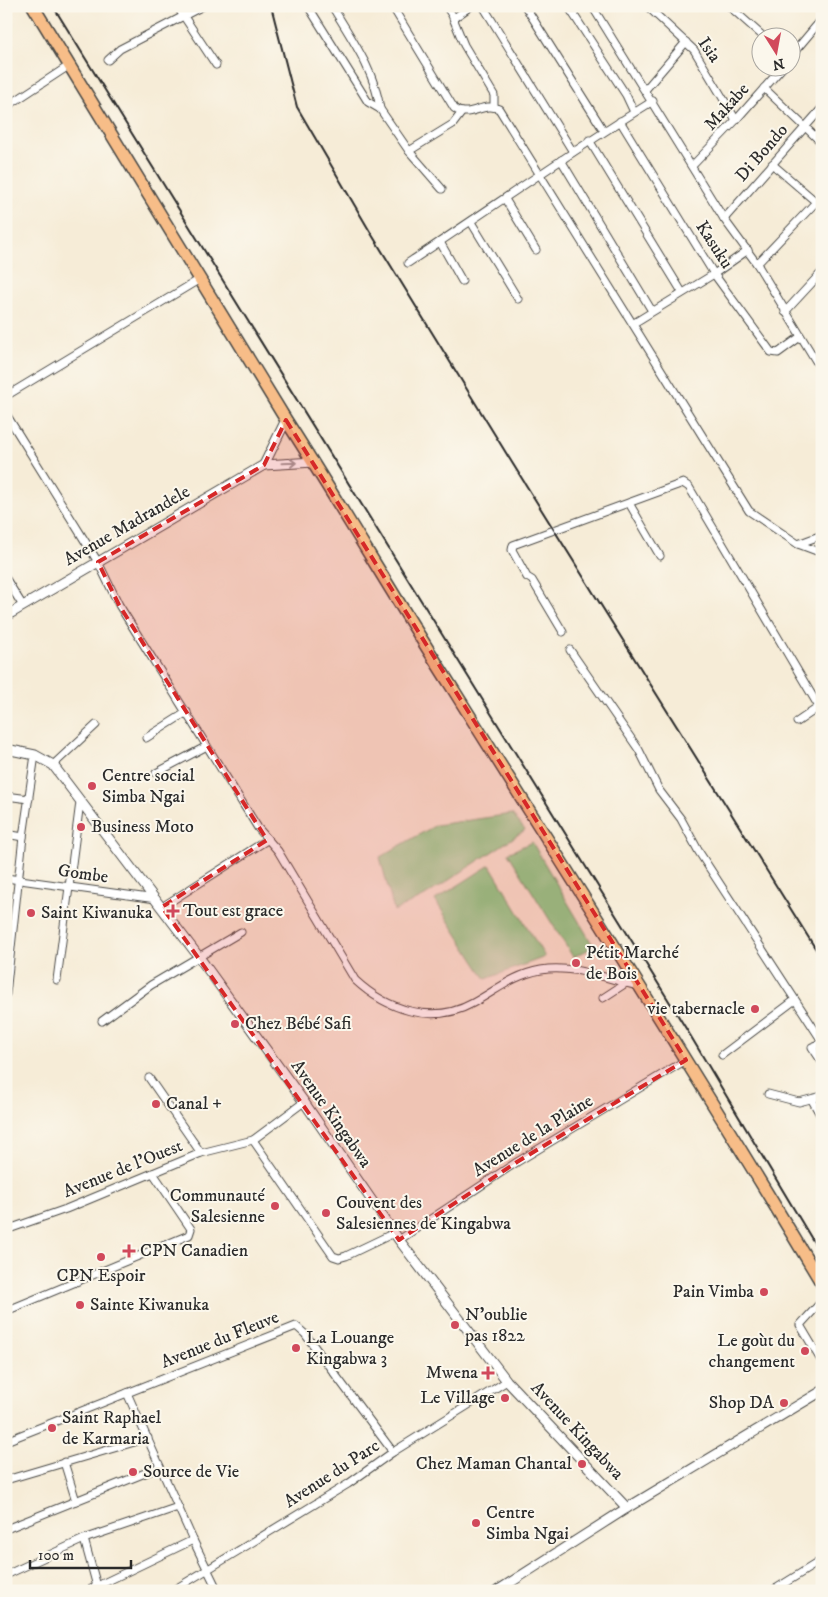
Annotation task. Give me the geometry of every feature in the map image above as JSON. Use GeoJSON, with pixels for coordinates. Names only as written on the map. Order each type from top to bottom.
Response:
{"type":"FeatureCollection","features":[{"type":"Feature","properties":{"kind":"main road"},"geometry":{"type":"LineString","coordinates":[[33,6],[286,420],[686,1060],[822,1284]]}},
{"type":"Feature","properties":{"kind":"street"},"geometry":{"type":"LineString","coordinates":[[177,6],[216,65]]}},
{"type":"Feature","properties":{"kind":"street"},"geometry":{"type":"LineString","coordinates":[[108,60],[120,49],[203,6]]}},
{"type":"Feature","properties":{"kind":"street"},"geometry":{"type":"LineString","coordinates":[[308,6],[368,102],[380,109],[410,151],[442,189]]}},
{"type":"Feature","properties":{"kind":"street"},"geometry":{"type":"LineString","coordinates":[[332,6],[357,45],[378,96],[380,109]]}},
{"type":"Feature","properties":{"kind":"street"},"geometry":{"type":"LineString","coordinates":[[392,6],[454,108],[462,112],[494,107],[499,109],[542,175],[749,511],[798,544],[822,553]]}},
{"type":"Feature","properties":{"kind":"street"},"geometry":{"type":"LineString","coordinates":[[446,6],[454,18],[464,44],[494,95],[494,107]]}},
{"type":"Feature","properties":{"kind":"street"},"geometry":{"type":"LineString","coordinates":[[454,18],[471,6]]}},
{"type":"Feature","properties":{"kind":"street"},"geometry":{"type":"LineString","coordinates":[[483,6],[573,152]]}},
{"type":"Feature","properties":{"kind":"street"},"geometry":{"type":"LineString","coordinates":[[526,6],[604,131]]}},
{"type":"Feature","properties":{"kind":"street"},"geometry":{"type":"LineString","coordinates":[[568,6],[626,95],[634,112]]}},
{"type":"Feature","properties":{"kind":"street"},"geometry":{"type":"LineString","coordinates":[[592,6],[724,219],[757,264],[822,371]]}},
{"type":"Feature","properties":{"kind":"street","name":"Isia"},"geometry":{"type":"LineString","coordinates":[[647,6],[694,50],[736,120]]}},
{"type":"Feature","properties":{"kind":"street"},"geometry":{"type":"LineString","coordinates":[[729,6],[754,28]]}},
{"type":"Feature","properties":{"kind":"street"},"geometry":{"type":"LineString","coordinates":[[800,45],[822,19]]}},
{"type":"Feature","properties":{"kind":"street"},"geometry":{"type":"LineString","coordinates":[[645,90],[686,42]]}},
{"type":"Feature","properties":{"kind":"street"},"geometry":{"type":"LineString","coordinates":[[6,107],[70,66]]}},
{"type":"Feature","properties":{"kind":"street","name":"Makabe"},"geometry":{"type":"LineString","coordinates":[[692,166],[773,78]]}},
{"type":"Feature","properties":{"kind":"street"},"geometry":{"type":"LineString","coordinates":[[764,88],[822,143]]}},
{"type":"Feature","properties":{"kind":"street"},"geometry":{"type":"LineString","coordinates":[[408,263],[542,175],[589,140],[652,101]]}},
{"type":"Feature","properties":{"kind":"street","name":"Di Bondo"},"geometry":{"type":"LineString","coordinates":[[724,219],[822,108]]}},
{"type":"Feature","properties":{"kind":"street"},"geometry":{"type":"LineString","coordinates":[[410,151],[453,124],[462,112]]}},
{"type":"Feature","properties":{"kind":"street","name":"Kasuku"},"geometry":{"type":"LineString","coordinates":[[620,121],[714,274],[771,352],[778,353],[800,337]]}},
{"type":"Feature","properties":{"kind":"street"},"geometry":{"type":"LineString","coordinates":[[589,140],[682,292]]}},
{"type":"Feature","properties":{"kind":"street"},"geometry":{"type":"LineString","coordinates":[[562,160],[652,311]]}},
{"type":"Feature","properties":{"kind":"street"},"geometry":{"type":"LineString","coordinates":[[757,264],[819,205],[772,164]]}},
{"type":"Feature","properties":{"kind":"street"},"geometry":{"type":"LineString","coordinates":[[504,199],[536,250]]}},
{"type":"Feature","properties":{"kind":"street"},"geometry":{"type":"LineString","coordinates":[[471,222],[518,299]]}},
{"type":"Feature","properties":{"kind":"street"},"geometry":{"type":"LineString","coordinates":[[440,242],[462,281]]}},
{"type":"Feature","properties":{"kind":"street"},"geometry":{"type":"LineString","coordinates":[[634,323],[714,274],[748,250]]}},
{"type":"Feature","properties":{"kind":"street"},"geometry":{"type":"LineString","coordinates":[[785,312],[822,272]]}},
{"type":"Feature","properties":{"kind":"street"},"geometry":{"type":"LineString","coordinates":[[6,396],[200,279]]}},
{"type":"Feature","properties":{"kind":"street"},"geometry":{"type":"LineString","coordinates":[[6,414],[98,562],[119,605],[187,712],[206,746],[267,840],[278,851],[355,980],[371,994],[400,1010],[443,1013],[460,1010],[472,1004],[515,976],[542,969],[566,968],[638,986]]}},
{"type":"Feature","properties":{"kind":"street"},"geometry":{"type":"LineString","coordinates":[[286,420],[264,465],[314,462]]}},
{"type":"Feature","properties":{"kind":"street","name":"Avenue Madrandele"},"geometry":{"type":"LineString","coordinates":[[6,616],[264,465]]}},
{"type":"Feature","properties":{"kind":"street"},"geometry":{"type":"LineString","coordinates":[[563,632],[532,580],[527,577],[512,550],[513,545],[682,483],[689,487],[820,709],[797,722]]}},
{"type":"Feature","properties":{"kind":"street"},"geometry":{"type":"LineString","coordinates":[[629,503],[660,556]]}},
{"type":"Feature","properties":{"kind":"street"},"geometry":{"type":"LineString","coordinates":[[798,544],[822,535]]}},
{"type":"Feature","properties":{"kind":"street"},"geometry":{"type":"LineString","coordinates":[[6,579],[22,606]]}},
{"type":"Feature","properties":{"kind":"street"},"geometry":{"type":"LineString","coordinates":[[570,650],[639,750],[659,790],[681,819],[699,852],[822,1042],[812,1048],[822,1062]]}},
{"type":"Feature","properties":{"kind":"street"},"geometry":{"type":"LineString","coordinates":[[146,738],[187,712]]}},
{"type":"Feature","properties":{"kind":"street"},"geometry":{"type":"LineString","coordinates":[[53,765],[96,725]]}},
{"type":"Feature","properties":{"kind":"street"},"geometry":{"type":"LineString","coordinates":[[156,774],[206,746]]}},
{"type":"Feature","properties":{"kind":"street","name":"Avenue Kingabwa"},"geometry":{"type":"LineString","coordinates":[[6,749],[35,755],[53,765],[159,903],[304,1102],[396,1236],[507,1381],[627,1508]]}},
{"type":"Feature","properties":{"kind":"street"},"geometry":{"type":"LineString","coordinates":[[6,994],[10,923],[19,880],[35,755]]}},
{"type":"Feature","properties":{"kind":"street"},"geometry":{"type":"LineString","coordinates":[[6,796],[29,799]]}},
{"type":"Feature","properties":{"kind":"street"},"geometry":{"type":"LineString","coordinates":[[57,980],[80,802]]}},
{"type":"Feature","properties":{"kind":"street"},"geometry":{"type":"LineString","coordinates":[[6,834],[23,837]]}},
{"type":"Feature","properties":{"kind":"street"},"geometry":{"type":"LineString","coordinates":[[159,903],[267,840]]}},
{"type":"Feature","properties":{"kind":"street","name":"Gombe"},"geometry":{"type":"LineString","coordinates":[[6,878],[159,903]]}},
{"type":"Feature","properties":{"kind":"street"},"geometry":{"type":"LineString","coordinates":[[102,1021],[151,985],[241,932]]}},
{"type":"Feature","properties":{"kind":"street"},"geometry":{"type":"LineString","coordinates":[[602,998],[626,984]]}},
{"type":"Feature","properties":{"kind":"street"},"geometry":{"type":"LineString","coordinates":[[722,1054],[795,1000]]}},
{"type":"Feature","properties":{"kind":"street","name":"Avenue de la Plaine"},"geometry":{"type":"LineString","coordinates":[[253,1140],[306,1216],[323,1245],[333,1256],[339,1258],[396,1236],[686,1060]]}},
{"type":"Feature","properties":{"kind":"street"},"geometry":{"type":"LineString","coordinates":[[149,1078],[201,1153]]}},
{"type":"Feature","properties":{"kind":"street"},"geometry":{"type":"LineString","coordinates":[[768,1094],[799,1102],[822,1096]]}},
{"type":"Feature","properties":{"kind":"street"},"geometry":{"type":"LineString","coordinates":[[812,1100],[822,1118]]}},
{"type":"Feature","properties":{"kind":"street","name":"Avenue de l'Ouest"},"geometry":{"type":"LineString","coordinates":[[6,1230],[66,1209],[201,1153],[253,1140],[304,1102]]}},
{"type":"Feature","properties":{"kind":"street"},"geometry":{"type":"LineString","coordinates":[[6,1311],[189,1235],[191,1228],[153,1173]]}},
{"type":"Feature","properties":{"kind":"street"},"geometry":{"type":"LineString","coordinates":[[822,1301],[800,1325],[822,1362]]}},
{"type":"Feature","properties":{"kind":"street","name":"Avenue du Fleuve"},"geometry":{"type":"LineString","coordinates":[[6,1441],[296,1326],[305,1334],[393,1452]]}},
{"type":"Feature","properties":{"kind":"street","name":"Avenue du Parc"},"geometry":{"type":"LineString","coordinates":[[172,1591],[348,1484],[393,1452],[507,1381]]}},
{"type":"Feature","properties":{"kind":"street"},"geometry":{"type":"LineString","coordinates":[[497,1591],[627,1508],[822,1391]]}},
{"type":"Feature","properties":{"kind":"street"},"geometry":{"type":"LineString","coordinates":[[127,1393],[218,1591]]}},
{"type":"Feature","properties":{"kind":"street"},"geometry":{"type":"LineString","coordinates":[[6,1480],[148,1438]]}},
{"type":"Feature","properties":{"kind":"street"},"geometry":{"type":"LineString","coordinates":[[64,1462],[76,1501]]}},
{"type":"Feature","properties":{"kind":"street"},"geometry":{"type":"LineString","coordinates":[[6,1529],[160,1467]]}},
{"type":"Feature","properties":{"kind":"street"},"geometry":{"type":"LineString","coordinates":[[6,1575],[84,1539],[178,1507]]}},
{"type":"Feature","properties":{"kind":"street"},"geometry":{"type":"LineString","coordinates":[[84,1539],[97,1589]]}},
{"type":"Feature","properties":{"kind":"street"},"geometry":{"type":"LineString","coordinates":[[87,1591],[97,1589],[193,1540]]}},
{"type":"Feature","properties":{"kind":"street"},"geometry":{"type":"LineString","coordinates":[[772,1591],[822,1560]]}},
{"type":"Feature","properties":{"kind":"highlighted area"},"geometry":{"type":"Polygon","coordinates":[[[286,420],[686,1060],[517,1162],[399,1240],[162,907],[267,840],[119,605],[98,562],[264,465],[286,420]]]}},
{"type":"Feature","properties":{"kind":"green space"},"geometry":{"type":"Polygon","coordinates":[[[512,814],[525,830],[425,896],[394,911],[380,857],[436,825],[512,814]]]}},
{"type":"Feature","properties":{"kind":"green space"},"geometry":{"type":"Polygon","coordinates":[[[532,842],[594,947],[573,957],[508,853],[532,842]]]}},
{"type":"Feature","properties":{"kind":"green space"},"geometry":{"type":"Polygon","coordinates":[[[490,865],[545,957],[486,979],[435,900],[490,865]]]}},
{"type":"Feature","properties":{"kind":"railway"},"geometry":{"type":"LineString","coordinates":[[53,6],[690,1035],[822,1256]]}},
{"type":"Feature","properties":{"kind":"railway"},"geometry":{"type":"LineString","coordinates":[[271,6],[297,107],[372,235],[511,461],[822,959]]}},
{"type":"Feature","properties":{"kind":"place","name":"Centre social Simba Ngai"},"geometry":{"type":"Point","coordinates":[92,786]}},
{"type":"Feature","properties":{"kind":"place","name":"Business Moto"},"geometry":{"type":"Point","coordinates":[81,827]}},
{"type":"Feature","properties":{"kind":"place","name":"Tout est grace"},"geometry":{"type":"Point","coordinates":[173,911]}},
{"type":"Feature","properties":{"kind":"place","name":"Saint Kiwanuka"},"geometry":{"type":"Point","coordinates":[31,913]}},
{"type":"Feature","properties":{"kind":"place","name":"Pétit Marché de Bois"},"geometry":{"type":"Point","coordinates":[576,963]}},
{"type":"Feature","properties":{"kind":"place","name":"vie tabernacle"},"geometry":{"type":"Point","coordinates":[755,1009]}},
{"type":"Feature","properties":{"kind":"place","name":"Chez Bébé Safi"},"geometry":{"type":"Point","coordinates":[235,1024]}},
{"type":"Feature","properties":{"kind":"place","name":"Canal +"},"geometry":{"type":"Point","coordinates":[156,1104]}},
{"type":"Feature","properties":{"kind":"place","name":"Communauté Salesienne"},"geometry":{"type":"Point","coordinates":[275,1206]}},
{"type":"Feature","properties":{"kind":"place","name":"Couvent des Salesiennes de Kingabwa"},"geometry":{"type":"Point","coordinates":[326,1213]}},
{"type":"Feature","properties":{"kind":"place","name":"CPN Canadien"},"geometry":{"type":"Point","coordinates":[129,1251]}},
{"type":"Feature","properties":{"kind":"place","name":"CPN Espoir"},"geometry":{"type":"Point","coordinates":[101,1257]}},
{"type":"Feature","properties":{"kind":"place","name":"Pain Vimba"},"geometry":{"type":"Point","coordinates":[764,1292]}},
{"type":"Feature","properties":{"kind":"place","name":"Sainte Kiwanuka"},"geometry":{"type":"Point","coordinates":[80,1305]}},
{"type":"Feature","properties":{"kind":"place","name":"N'oublie pas 1822"},"geometry":{"type":"Point","coordinates":[455,1325]}},
{"type":"Feature","properties":{"kind":"place","name":"La Louange Kingabwa 3"},"geometry":{"type":"Point","coordinates":[296,1348]}},
{"type":"Feature","properties":{"kind":"place","name":"Le goùt du changement"},"geometry":{"type":"Point","coordinates":[805,1351]}},
{"type":"Feature","properties":{"kind":"place","name":"Mwena"},"geometry":{"type":"Point","coordinates":[488,1373]}},
{"type":"Feature","properties":{"kind":"place","name":"Le Village"},"geometry":{"type":"Point","coordinates":[505,1398]}},
{"type":"Feature","properties":{"kind":"place","name":"Shop DA"},"geometry":{"type":"Point","coordinates":[784,1403]}},
{"type":"Feature","properties":{"kind":"place","name":"Saint Raphael de Karmaria"},"geometry":{"type":"Point","coordinates":[52,1428]}},
{"type":"Feature","properties":{"kind":"place","name":"Chez Maman Chantal"},"geometry":{"type":"Point","coordinates":[582,1464]}},
{"type":"Feature","properties":{"kind":"place","name":"Source de Vie"},"geometry":{"type":"Point","coordinates":[133,1472]}},
{"type":"Feature","properties":{"kind":"place","name":"Centre Simba Ngai"},"geometry":{"type":"Point","coordinates":[476,1523]}}]}
